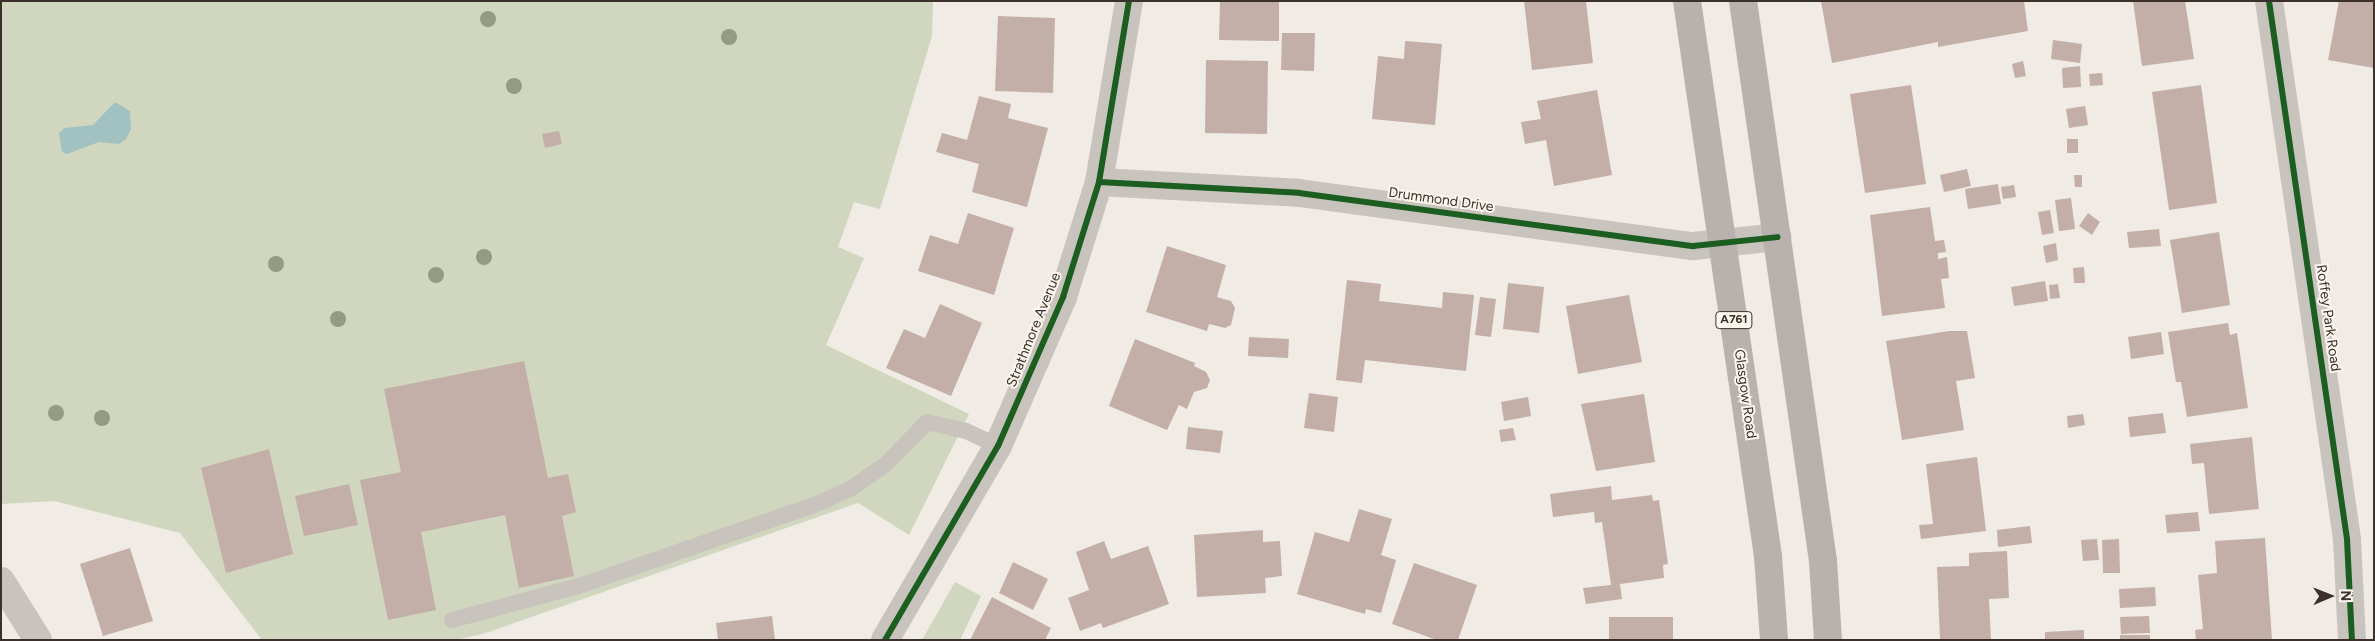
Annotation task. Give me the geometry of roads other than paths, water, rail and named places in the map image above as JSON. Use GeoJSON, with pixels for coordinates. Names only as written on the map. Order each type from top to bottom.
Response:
{"type":"FeatureCollection","features":[{"type":"Feature","properties":{"kind":"main road","name":"Glasgow Road"},"geometry":{"type":"LineString","coordinates":[[1687,1],[1724,244],[1768,556],[1774,640]]}},
{"type":"Feature","properties":{"kind":"main road"},"geometry":{"type":"LineString","coordinates":[[1743,1],[1823,561],[1828,640]]}},
{"type":"Feature","properties":{"kind":"street","name":"Strathmore Avenue"},"geometry":{"type":"LineString","coordinates":[[885,640],[998,446],[1064,298],[1099,182],[1129,1]]}},
{"type":"Feature","properties":{"kind":"street","name":"Roffey Park Road"},"geometry":{"type":"LineString","coordinates":[[2269,1],[2347,539],[2352,640]]}},
{"type":"Feature","properties":{"kind":"street","name":"Drummond Drive"},"geometry":{"type":"LineString","coordinates":[[1099,182],[1299,193],[1693,246],[1778,237]]}},
{"type":"Feature","properties":{"kind":"street"},"geometry":{"type":"LineString","coordinates":[[1,581],[38,640]]}},
{"type":"Feature","properties":{"kind":"lane"},"geometry":{"type":"LineString","coordinates":[[452,620],[626,569],[814,505],[850,489],[886,465],[927,422],[956,428],[998,446]]}},
{"type":"Feature","properties":{"kind":"water"},"geometry":{"type":"Polygon","coordinates":[[[115,102],[130,111],[131,129],[126,139],[119,144],[99,142],[67,154],[62,152],[59,133],[65,128],[93,125],[115,102]]]}}]}
